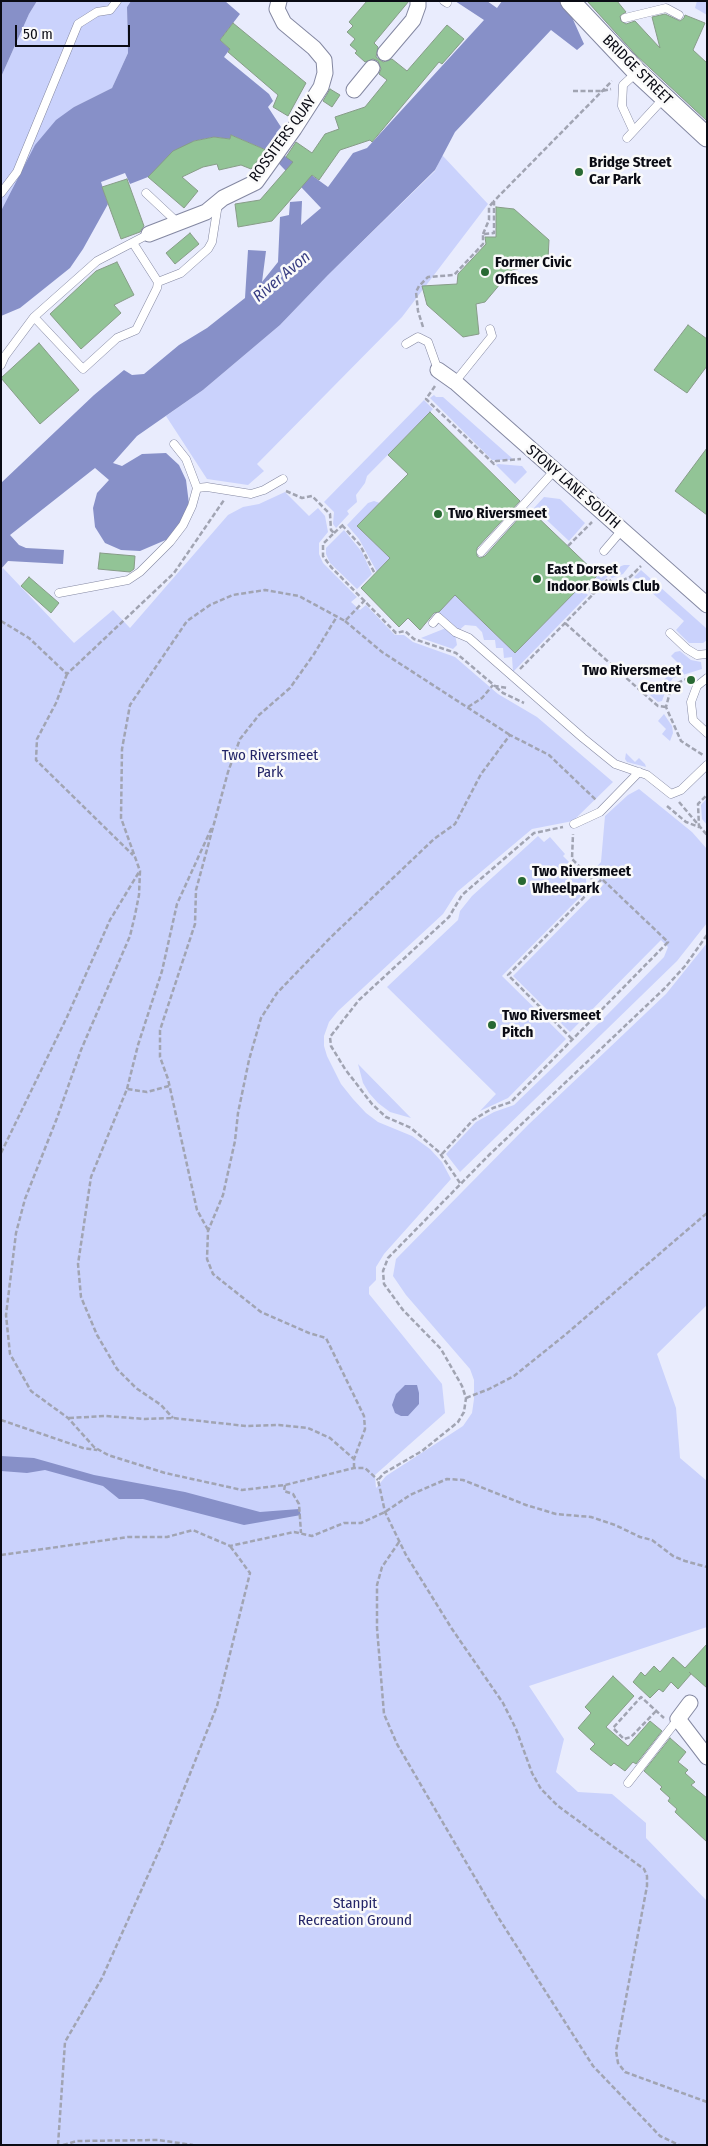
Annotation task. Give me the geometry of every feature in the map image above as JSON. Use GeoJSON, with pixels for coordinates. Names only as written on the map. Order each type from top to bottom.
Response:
{"type":"FeatureCollection","features":[{"type":"Feature","properties":{"kind":"street","name":"ROSSITERS QUAY"},"geometry":{"type":"LineString","coordinates":[[149,234],[206,212],[218,202],[256,182],[321,87],[325,73],[324,60],[314,48],[284,22],[277,9],[279,1]]}},
{"type":"Feature","properties":{"kind":"street"},"geometry":{"type":"LineString","coordinates":[[386,53],[414,20],[418,1]]}},
{"type":"Feature","properties":{"kind":"street","name":"BRIDGE STREET"},"geometry":{"type":"LineString","coordinates":[[574,5],[607,34],[633,68],[707,137]]}},
{"type":"Feature","properties":{"kind":"street"},"geometry":{"type":"LineString","coordinates":[[354,90],[372,68]]}},
{"type":"Feature","properties":{"kind":"street","name":"STONY LANE SOUTH"},"geometry":{"type":"LineString","coordinates":[[438,370],[455,382],[707,605]]}},
{"type":"Feature","properties":{"kind":"street"},"geometry":{"type":"LineString","coordinates":[[690,1703],[675,1723],[707,1757]]}},
{"type":"Feature","properties":{"kind":"lane"},"geometry":{"type":"LineString","coordinates":[[1,193],[17,172],[78,24],[97,12],[110,10],[118,1]]}},
{"type":"Feature","properties":{"kind":"lane"},"geometry":{"type":"LineString","coordinates":[[625,18],[666,8],[680,15]]}},
{"type":"Feature","properties":{"kind":"lane"},"geometry":{"type":"LineString","coordinates":[[633,68],[623,85],[622,106],[633,130]]}},
{"type":"Feature","properties":{"kind":"lane"},"geometry":{"type":"LineString","coordinates":[[627,138],[664,98]]}},
{"type":"Feature","properties":{"kind":"lane"},"geometry":{"type":"LineString","coordinates":[[146,193],[178,223]]}},
{"type":"Feature","properties":{"kind":"lane"},"geometry":{"type":"LineString","coordinates":[[158,282],[181,273],[208,249],[212,242],[218,202]]}},
{"type":"Feature","properties":{"kind":"lane"},"geometry":{"type":"LineString","coordinates":[[1,365],[5,356],[34,317],[97,260],[149,234]]}},
{"type":"Feature","properties":{"kind":"lane"},"geometry":{"type":"LineString","coordinates":[[34,317],[83,369],[117,338],[136,330],[157,288],[158,282],[133,243]]}},
{"type":"Feature","properties":{"kind":"lane"},"geometry":{"type":"LineString","coordinates":[[455,382],[492,336],[490,329]]}},
{"type":"Feature","properties":{"kind":"lane"},"geometry":{"type":"LineString","coordinates":[[406,344],[418,337],[428,342],[438,370]]}},
{"type":"Feature","properties":{"kind":"lane"},"geometry":{"type":"LineString","coordinates":[[59,593],[128,580],[140,572],[170,542],[183,525],[197,488],[186,459],[174,444]]}},
{"type":"Feature","properties":{"kind":"lane"},"geometry":{"type":"LineString","coordinates":[[482,552],[554,471]]}},
{"type":"Feature","properties":{"kind":"lane"},"geometry":{"type":"LineString","coordinates":[[197,488],[207,487],[251,494],[264,490],[283,479]]}},
{"type":"Feature","properties":{"kind":"lane"},"geometry":{"type":"LineString","coordinates":[[604,551],[622,530]]}},
{"type":"Feature","properties":{"kind":"lane"},"geometry":{"type":"LineString","coordinates":[[433,623],[438,617],[455,632],[469,638],[615,764],[647,775],[671,794],[681,790],[707,764]]}},
{"type":"Feature","properties":{"kind":"lane"},"geometry":{"type":"LineString","coordinates":[[670,633],[687,649],[697,655],[707,654]]}},
{"type":"Feature","properties":{"kind":"lane"},"geometry":{"type":"LineString","coordinates":[[707,678],[697,686],[691,702],[693,720],[707,733]]}},
{"type":"Feature","properties":{"kind":"lane"},"geometry":{"type":"LineString","coordinates":[[574,824],[604,808],[639,772]]}},
{"type":"Feature","properties":{"kind":"lane"},"geometry":{"type":"LineString","coordinates":[[628,1783],[675,1723]]}},
{"type":"Feature","properties":{"kind":"path"},"geometry":{"type":"LineString","coordinates":[[428,332],[423,327],[418,311],[416,292],[419,286],[428,277],[454,275],[482,244],[483,234],[489,220],[489,207],[494,201],[602,91],[633,68]]}},
{"type":"Feature","properties":{"kind":"path"},"geometry":{"type":"LineString","coordinates":[[573,91],[602,91],[623,85]]}},
{"type":"Feature","properties":{"kind":"path"},"geometry":{"type":"LineString","coordinates":[[483,234],[494,234],[494,201]]}},
{"type":"Feature","properties":{"kind":"path"},"geometry":{"type":"LineString","coordinates":[[438,370],[434,389],[426,398],[494,464],[496,461],[524,459]]}},
{"type":"Feature","properties":{"kind":"path"},"geometry":{"type":"LineString","coordinates":[[282,489],[302,498],[312,496],[330,514],[331,530],[334,533]]}},
{"type":"Feature","properties":{"kind":"path"},"geometry":{"type":"LineString","coordinates":[[134,856],[36,760],[37,739],[56,703],[67,674],[174,573],[225,498]]}},
{"type":"Feature","properties":{"kind":"path"},"geometry":{"type":"LineString","coordinates":[[568,546],[594,520]]}},
{"type":"Feature","properties":{"kind":"path"},"geometry":{"type":"LineString","coordinates":[[375,574],[360,545],[344,524],[323,544],[323,556],[331,567],[396,633],[405,631],[414,639],[456,653],[501,689],[529,691]]}},
{"type":"Feature","properties":{"kind":"path"},"geometry":{"type":"LineString","coordinates":[[501,689],[608,579],[614,584],[630,577],[649,554]]}},
{"type":"Feature","properties":{"kind":"path"},"geometry":{"type":"LineString","coordinates":[[586,587],[594,594]]}},
{"type":"Feature","properties":{"kind":"path"},"geometry":{"type":"LineString","coordinates":[[98,1450],[68,1418],[31,1392],[10,1354],[6,1315],[11,1267],[16,1233],[25,1200],[81,1050],[130,936],[139,895],[140,871],[121,818],[122,749],[130,705],[187,621],[210,605],[233,595],[265,590],[299,596],[336,618],[345,621],[382,652],[510,735],[549,755],[604,808]]}},
{"type":"Feature","properties":{"kind":"path"},"geometry":{"type":"LineString","coordinates":[[345,621],[365,600]]}},
{"type":"Feature","properties":{"kind":"path"},"geometry":{"type":"LineString","coordinates":[[208,1231],[197,1210],[169,1086],[160,1057],[160,1030],[195,924],[196,890],[228,772],[240,739],[259,715],[290,688],[336,618]]}},
{"type":"Feature","properties":{"kind":"path"},"geometry":{"type":"LineString","coordinates":[[1,621],[29,638],[67,674]]}},
{"type":"Feature","properties":{"kind":"path"},"geometry":{"type":"LineString","coordinates":[[565,623],[658,706],[666,707]]}},
{"type":"Feature","properties":{"kind":"path"},"geometry":{"type":"LineString","coordinates":[[692,677],[677,683],[670,692],[666,707],[681,741],[696,752],[707,756]]}},
{"type":"Feature","properties":{"kind":"path"},"geometry":{"type":"LineString","coordinates":[[468,707],[482,698],[493,684]]}},
{"type":"Feature","properties":{"kind":"path"},"geometry":{"type":"LineString","coordinates":[[354,1468],[354,1459],[365,1429],[364,1416],[326,1338],[309,1333],[261,1312],[213,1274],[207,1259],[208,1231],[223,1195],[235,1141],[238,1113],[249,1060],[261,1018],[278,994],[331,937],[434,839],[455,824],[481,774],[510,735]]}},
{"type":"Feature","properties":{"kind":"path"},"geometry":{"type":"LineString","coordinates":[[671,794],[707,835]]}},
{"type":"Feature","properties":{"kind":"path"},"geometry":{"type":"LineString","coordinates":[[699,827],[698,804],[707,795]]}},
{"type":"Feature","properties":{"kind":"path"},"geometry":{"type":"LineString","coordinates":[[173,1418],[161,1405],[136,1388],[117,1369],[97,1335],[81,1297],[78,1264],[91,1176],[127,1089],[138,1045],[162,971],[177,904],[215,821]]}},
{"type":"Feature","properties":{"kind":"path"},"geometry":{"type":"LineString","coordinates":[[460,1183],[442,1154],[411,1128],[386,1117],[372,1104],[345,1069],[331,1046],[330,1036],[359,1000],[449,917],[462,895],[534,833],[574,824],[572,859],[596,884]]}},
{"type":"Feature","properties":{"kind":"path"},"geometry":{"type":"LineString","coordinates":[[1,1153],[67,1017],[110,920],[140,871]]}},
{"type":"Feature","properties":{"kind":"path"},"geometry":{"type":"LineString","coordinates":[[442,1154],[473,1120],[492,1108],[511,1102],[668,942],[602,878],[508,975],[572,1039]]}},
{"type":"Feature","properties":{"kind":"path"},"geometry":{"type":"LineString","coordinates":[[378,1480],[384,1473],[422,1451],[458,1422],[464,1412],[466,1398],[462,1386],[441,1349],[403,1310],[384,1284],[383,1271],[388,1258],[460,1183],[665,988],[686,966],[707,935]]}},
{"type":"Feature","properties":{"kind":"path"},"geometry":{"type":"LineString","coordinates":[[127,1089],[147,1092],[169,1086]]}},
{"type":"Feature","properties":{"kind":"path"},"geometry":{"type":"LineString","coordinates":[[466,1398],[514,1376],[565,1335],[707,1213]]}},
{"type":"Feature","properties":{"kind":"path"},"geometry":{"type":"LineString","coordinates":[[68,1418],[105,1416],[145,1419],[173,1418],[246,1426],[280,1425],[308,1428],[330,1438],[354,1459]]}},
{"type":"Feature","properties":{"kind":"path"},"geometry":{"type":"LineString","coordinates":[[1,1420],[165,1473],[242,1490],[285,1486],[354,1468],[365,1468],[378,1480],[385,1512],[399,1542],[452,1629],[503,1703],[516,1729],[532,1774],[541,1789],[558,1806],[644,1869],[648,1876],[616,2051],[618,2063],[625,2072],[707,2102]]}},
{"type":"Feature","properties":{"kind":"path"},"geometry":{"type":"LineString","coordinates":[[230,1546],[294,1532],[312,1536],[344,1523],[361,1523],[385,1512],[410,1495],[447,1479],[462,1480],[526,1505],[556,1514],[591,1517],[615,1525],[640,1537],[652,1540],[673,1556],[685,1562],[707,1568]]}},
{"type":"Feature","properties":{"kind":"path"},"geometry":{"type":"LineString","coordinates":[[285,1486],[284,1490],[293,1494],[299,1504],[301,1533]]}},
{"type":"Feature","properties":{"kind":"path"},"geometry":{"type":"LineString","coordinates":[[1,1555],[128,1537],[167,1537],[193,1530],[230,1546],[250,1573],[217,1706],[162,1844],[102,1978],[65,2042],[58,2145]]}},
{"type":"Feature","properties":{"kind":"path"},"geometry":{"type":"LineString","coordinates":[[399,1542],[382,1567],[377,1585],[384,1714],[397,1744],[498,1917],[593,2066],[660,2136],[679,2145]]}},
{"type":"Feature","properties":{"kind":"path"},"geometry":{"type":"LineString","coordinates":[[656,1711],[631,1737],[624,1740],[613,1728],[641,1697],[656,1711],[675,1723]]}},
{"type":"Feature","properties":{"kind":"path"},"geometry":{"type":"LineString","coordinates":[[63,2145],[78,2140],[158,2140],[193,2145]]}},
{"type":"Feature","properties":{"kind":"green space"},"geometry":{"type":"Polygon","coordinates":[[[37,1],[131,1],[127,7],[128,53],[112,88],[74,107],[1,211],[1,77],[29,14],[37,1]]]}},
{"type":"Feature","properties":{"kind":"green space"},"geometry":{"type":"Polygon","coordinates":[[[697,1],[707,1],[707,15],[695,8],[697,1]]]}},
{"type":"Feature","properties":{"kind":"green space"},"geometry":{"type":"Polygon","coordinates":[[[442,155],[488,204],[402,317],[257,464],[264,471],[248,485],[207,479],[166,416],[203,390],[280,325],[328,275],[435,171],[442,155]]]}},
{"type":"Feature","properties":{"kind":"green space"},"geometry":{"type":"Polygon","coordinates":[[[434,395],[436,397],[443,397],[514,460],[492,460],[430,398],[434,395]]]}},
{"type":"Feature","properties":{"kind":"green space"},"geometry":{"type":"Polygon","coordinates":[[[424,400],[433,409],[367,476],[365,483],[356,495],[357,502],[347,511],[349,514],[336,528],[333,524],[334,512],[324,502],[424,400]]]}},
{"type":"Feature","properties":{"kind":"green space"},"geometry":{"type":"Polygon","coordinates":[[[496,465],[522,466],[527,472],[515,484],[496,465]]]}},
{"type":"Feature","properties":{"kind":"green space"},"geometry":{"type":"Polygon","coordinates":[[[285,492],[309,516],[318,508],[325,516],[328,532],[319,543],[319,554],[323,563],[357,597],[351,602],[360,610],[366,605],[395,635],[404,635],[413,642],[455,657],[498,694],[537,717],[613,782],[573,821],[532,829],[457,892],[443,914],[338,1011],[329,1022],[324,1036],[327,1056],[341,1084],[353,1099],[366,1113],[378,1122],[412,1136],[430,1149],[442,1162],[451,1179],[384,1254],[376,1267],[376,1280],[369,1287],[369,1294],[442,1384],[445,1413],[375,1475],[376,1488],[386,1476],[463,1426],[472,1413],[474,1399],[474,1380],[470,1369],[406,1295],[393,1276],[396,1259],[529,1124],[666,994],[707,943],[707,1305],[657,1354],[676,1408],[680,1458],[707,1481],[707,1627],[529,1686],[564,1739],[556,1772],[578,1792],[612,1794],[646,1823],[646,1838],[707,1901],[707,2145],[1,2145],[1,569],[3,568],[74,643],[113,610],[130,628],[228,515],[243,507],[259,504],[285,492]]]}},
{"type":"Feature","properties":{"kind":"green space"},"geometry":{"type":"Polygon","coordinates":[[[544,497],[560,499],[585,523],[569,541],[534,508],[544,497]]]}},
{"type":"Feature","properties":{"kind":"green space"},"geometry":{"type":"Polygon","coordinates":[[[374,501],[380,503],[357,526],[390,558],[377,572],[359,539],[347,525],[368,503],[374,501]]]}},
{"type":"Feature","properties":{"kind":"green space"},"geometry":{"type":"Polygon","coordinates":[[[344,530],[362,552],[372,574],[357,589],[330,563],[326,554],[326,548],[344,530]]]}},
{"type":"Feature","properties":{"kind":"green space"},"geometry":{"type":"Polygon","coordinates":[[[624,565],[630,565],[623,574],[612,578],[609,575],[595,589],[589,584],[598,575],[601,578],[608,571],[624,565]]]}},
{"type":"Feature","properties":{"kind":"green space"},"geometry":{"type":"Polygon","coordinates":[[[641,570],[706,628],[707,640],[703,643],[689,643],[676,630],[684,621],[634,577],[641,570]]]}},
{"type":"Feature","properties":{"kind":"green space"},"geometry":{"type":"Polygon","coordinates":[[[580,587],[588,595],[513,672],[512,657],[504,658],[503,648],[496,648],[495,640],[484,640],[482,632],[476,626],[465,625],[457,632],[437,613],[455,595],[515,653],[580,587]]]}},
{"type":"Feature","properties":{"kind":"green space"},"geometry":{"type":"Polygon","coordinates":[[[446,628],[455,634],[457,645],[453,649],[421,638],[446,628]]]}},
{"type":"Feature","properties":{"kind":"green space"},"geometry":{"type":"Polygon","coordinates":[[[680,651],[691,660],[701,662],[702,669],[673,678],[667,687],[662,701],[658,702],[650,695],[679,664],[671,656],[675,652],[680,651]]]}},
{"type":"Feature","properties":{"kind":"green space"},"geometry":{"type":"Polygon","coordinates":[[[664,714],[672,726],[673,733],[670,741],[662,734],[666,729],[658,721],[664,714]]]}},
{"type":"Feature","properties":{"kind":"green space"},"geometry":{"type":"Polygon","coordinates":[[[626,753],[635,762],[639,758],[646,767],[627,762],[625,759],[626,753]]]}},
{"type":"Feature","properties":{"kind":"green space"},"geometry":{"type":"Polygon","coordinates":[[[639,789],[692,832],[707,849],[707,923],[677,961],[460,1172],[446,1154],[476,1122],[494,1112],[514,1105],[664,957],[668,947],[661,940],[570,1032],[513,976],[604,884],[592,872],[601,862],[605,816],[628,795],[639,789]]]}},
{"type":"Feature","properties":{"kind":"green space"},"geometry":{"type":"Polygon","coordinates":[[[707,798],[707,825],[702,819],[701,805],[707,798]]]}},
{"type":"Feature","properties":{"kind":"green space"},"geometry":{"type":"Polygon","coordinates":[[[538,836],[544,842],[550,837],[565,854],[563,856],[586,879],[587,890],[502,976],[566,1039],[508,1098],[480,1111],[496,1094],[387,987],[458,920],[460,911],[472,896],[538,836]]]}},
{"type":"Feature","properties":{"kind":"green space"},"geometry":{"type":"Polygon","coordinates":[[[358,1064],[411,1118],[390,1112],[378,1103],[363,1083],[358,1064]]]}},
{"type":"Feature","properties":{"kind":"water"},"geometry":{"type":"Polygon","coordinates":[[[1,1],[37,1],[29,14],[1,77],[1,1]]]}},
{"type":"Feature","properties":{"kind":"water","name":"River Avon"},"geometry":{"type":"Polygon","coordinates":[[[131,1],[225,1],[240,14],[220,40],[230,49],[224,57],[269,94],[273,101],[268,107],[281,127],[276,133],[285,156],[328,187],[353,153],[367,148],[484,20],[455,1],[487,1],[497,8],[502,1],[573,1],[571,15],[584,44],[577,50],[551,30],[455,132],[435,170],[280,325],[203,390],[137,436],[113,463],[122,466],[142,454],[166,453],[179,465],[186,480],[189,504],[181,522],[168,539],[140,551],[121,550],[105,543],[95,527],[93,508],[97,493],[109,480],[95,468],[10,535],[19,545],[26,548],[64,550],[63,564],[8,561],[1,569],[1,483],[94,395],[124,370],[132,375],[144,374],[179,345],[207,328],[245,298],[248,250],[266,251],[262,282],[278,262],[280,217],[289,215],[290,202],[302,201],[301,225],[321,208],[266,150],[231,135],[230,139],[214,137],[194,141],[148,177],[130,184],[125,173],[101,182],[108,204],[70,268],[20,308],[1,316],[1,211],[35,145],[56,120],[74,107],[112,88],[128,53],[127,7],[131,1]]]}},
{"type":"Feature","properties":{"kind":"water"},"geometry":{"type":"Polygon","coordinates":[[[405,1385],[417,1385],[419,1404],[408,1416],[401,1416],[395,1413],[392,1405],[396,1394],[405,1385]]]}},
{"type":"Feature","properties":{"kind":"water"},"geometry":{"type":"Polygon","coordinates":[[[1,1456],[34,1458],[94,1475],[185,1492],[260,1512],[299,1509],[301,1515],[244,1525],[143,1499],[119,1499],[103,1486],[45,1470],[27,1473],[1,1471],[1,1456]]]}},
{"type":"Feature","properties":{"kind":"building"},"geometry":{"type":"Polygon","coordinates":[[[367,1],[409,1],[374,43],[378,47],[376,57],[383,62],[392,59],[407,71],[447,25],[464,39],[442,64],[439,62],[372,142],[370,140],[340,150],[319,180],[312,175],[272,221],[238,227],[235,204],[260,200],[293,162],[286,157],[296,142],[312,153],[325,134],[339,129],[335,117],[365,107],[387,80],[379,74],[381,69],[378,61],[373,59],[365,62],[355,53],[357,51],[350,45],[355,39],[347,32],[353,26],[349,22],[367,1]]]}},
{"type":"Feature","properties":{"kind":"building"},"geometry":{"type":"Polygon","coordinates":[[[587,1],[617,1],[626,12],[620,16],[621,21],[626,24],[635,21],[660,48],[652,17],[665,14],[680,21],[685,15],[705,23],[693,50],[707,63],[707,121],[636,55],[587,1]]]}},
{"type":"Feature","properties":{"kind":"building"},"geometry":{"type":"Polygon","coordinates":[[[233,23],[306,83],[288,116],[273,107],[278,95],[228,52],[230,49],[220,40],[233,23]]]}},
{"type":"Feature","properties":{"kind":"building"},"geometry":{"type":"Polygon","coordinates":[[[330,89],[340,95],[332,107],[323,101],[330,89]]]}},
{"type":"Feature","properties":{"kind":"building"},"geometry":{"type":"Polygon","coordinates":[[[231,135],[266,150],[251,169],[241,165],[219,170],[217,164],[203,167],[182,177],[198,191],[184,208],[148,177],[173,151],[194,141],[214,137],[230,139],[231,135]]]}},
{"type":"Feature","properties":{"kind":"building"},"geometry":{"type":"Polygon","coordinates":[[[127,179],[144,226],[140,232],[121,239],[102,187],[127,179]]]}},
{"type":"Feature","properties":{"kind":"building","name":"Former Civic Offices"},"geometry":{"type":"Polygon","coordinates":[[[496,207],[514,209],[549,240],[548,259],[519,261],[518,269],[512,270],[485,302],[476,304],[479,334],[463,337],[427,305],[422,286],[457,284],[458,274],[486,244],[485,237],[496,237],[496,207]]]}},
{"type":"Feature","properties":{"kind":"building"},"geometry":{"type":"Polygon","coordinates":[[[190,233],[199,244],[175,264],[166,253],[190,233]]]}},
{"type":"Feature","properties":{"kind":"building"},"geometry":{"type":"Polygon","coordinates":[[[117,262],[134,295],[114,305],[121,313],[81,349],[50,314],[96,271],[117,262]]]}},
{"type":"Feature","properties":{"kind":"building"},"geometry":{"type":"Polygon","coordinates":[[[688,325],[707,339],[707,366],[687,393],[654,370],[688,325]]]}},
{"type":"Feature","properties":{"kind":"building"},"geometry":{"type":"Polygon","coordinates":[[[39,343],[79,390],[40,424],[1,378],[39,343]]]}},
{"type":"Feature","properties":{"kind":"building","name":"Two Riversmeet"},"geometry":{"type":"Polygon","coordinates":[[[430,412],[520,501],[477,548],[477,556],[480,558],[485,556],[528,508],[598,575],[583,590],[580,587],[515,653],[455,595],[439,612],[434,613],[420,630],[408,618],[399,627],[361,588],[390,558],[357,526],[408,474],[388,455],[430,412]]]}},
{"type":"Feature","properties":{"kind":"building"},"geometry":{"type":"Polygon","coordinates":[[[707,448],[707,515],[675,491],[707,448]]]}},
{"type":"Feature","properties":{"kind":"building"},"geometry":{"type":"Polygon","coordinates":[[[100,553],[135,556],[134,569],[130,572],[98,569],[100,553]]]}},
{"type":"Feature","properties":{"kind":"building"},"geometry":{"type":"Polygon","coordinates":[[[29,577],[59,603],[51,613],[21,586],[29,577]]]}},
{"type":"Feature","properties":{"kind":"building"},"geometry":{"type":"Polygon","coordinates":[[[707,1644],[707,1688],[689,1672],[691,1674],[678,1689],[671,1682],[663,1692],[659,1689],[650,1698],[633,1682],[641,1672],[645,1676],[654,1666],[660,1672],[673,1657],[685,1668],[707,1644]]]}},
{"type":"Feature","properties":{"kind":"building"},"geometry":{"type":"Polygon","coordinates":[[[613,1676],[634,1696],[606,1727],[628,1746],[650,1721],[662,1731],[636,1764],[633,1762],[625,1771],[614,1763],[611,1766],[590,1749],[595,1744],[578,1728],[591,1713],[585,1707],[613,1676]]]}},
{"type":"Feature","properties":{"kind":"building"},"geometry":{"type":"Polygon","coordinates":[[[670,1738],[686,1752],[678,1762],[688,1770],[685,1773],[695,1782],[691,1785],[707,1798],[707,1842],[675,1812],[677,1809],[668,1801],[670,1798],[660,1789],[662,1787],[644,1771],[670,1738]]]}},
{"type":"Feature","properties":{"kind":"place","name":"Bridge Street Car Park"},"geometry":{"type":"Point","coordinates":[579,172]}},
{"type":"Feature","properties":{"kind":"place","name":"Former Civic Offices"},"geometry":{"type":"Point","coordinates":[485,272]}},
{"type":"Feature","properties":{"kind":"place","name":"Two Riversmeet"},"geometry":{"type":"Point","coordinates":[438,514]}},
{"type":"Feature","properties":{"kind":"place","name":"East Dorset Indoor Bowls Club"},"geometry":{"type":"Point","coordinates":[537,579]}},
{"type":"Feature","properties":{"kind":"place","name":"Two Riversmeet Centre"},"geometry":{"type":"Point","coordinates":[691,680]}},
{"type":"Feature","properties":{"kind":"place","name":"Two Riversmeet Wheelpark"},"geometry":{"type":"Point","coordinates":[522,881]}},
{"type":"Feature","properties":{"kind":"place","name":"Two Riversmeet Pitch"},"geometry":{"type":"Point","coordinates":[492,1025]}},
{"type":"Feature","properties":{"kind":"park label","name":"Two Riversmeet Park"},"geometry":{"type":"Point","coordinates":[270,764]}},
{"type":"Feature","properties":{"kind":"park label","name":"Stanpit Recreation Ground"},"geometry":{"type":"Point","coordinates":[355,1912]}}]}
